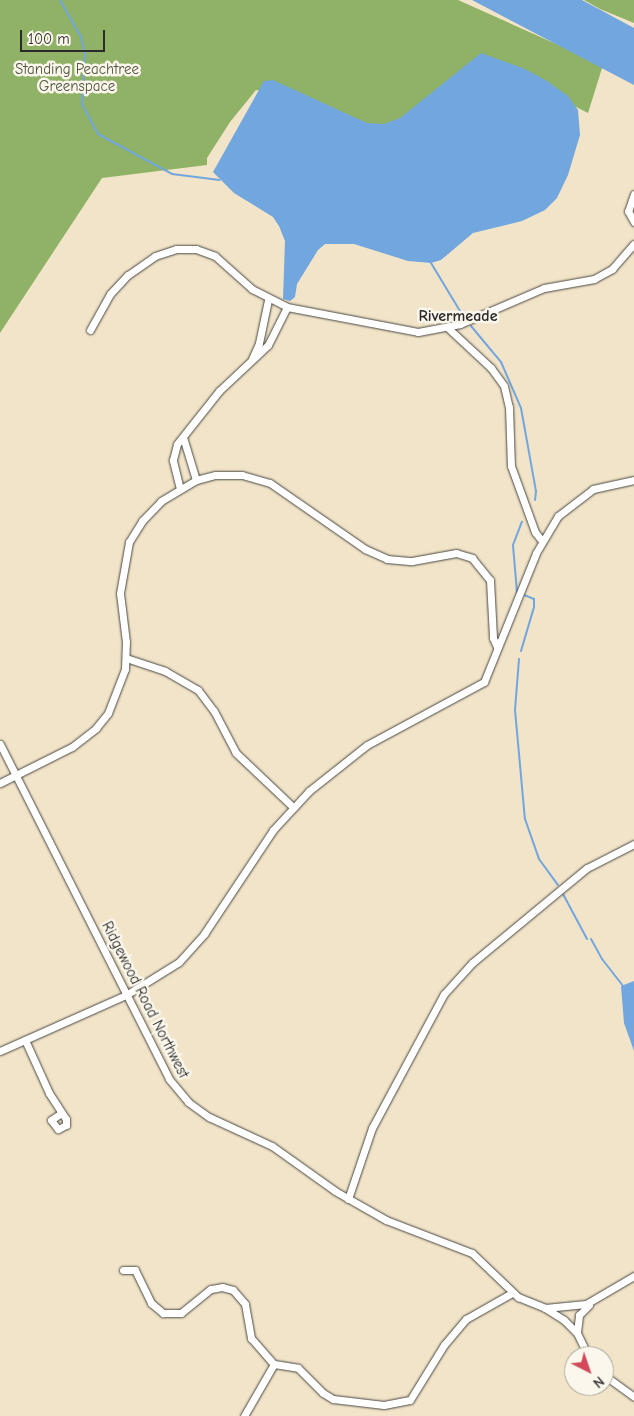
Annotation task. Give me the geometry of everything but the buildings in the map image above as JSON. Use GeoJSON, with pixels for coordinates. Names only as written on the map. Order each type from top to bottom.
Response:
{"type":"FeatureCollection","features":[{"type":"Feature","properties":{"kind":"street"},"geometry":{"type":"LineString","coordinates":[[634,194],[628,205],[634,222]]}},
{"type":"Feature","properties":{"kind":"street"},"geometry":{"type":"LineString","coordinates":[[90,330],[110,294],[128,275],[155,256],[176,249],[196,249],[215,256],[268,300],[287,307],[408,331],[448,328],[544,288],[602,275],[622,260],[634,244]]}},
{"type":"Feature","properties":{"kind":"street"},"geometry":{"type":"LineString","coordinates":[[252,359],[259,343],[268,300]]}},
{"type":"Feature","properties":{"kind":"street"},"geometry":{"type":"LineString","coordinates":[[180,489],[174,460],[177,444],[209,402],[273,338],[287,307]]}},
{"type":"Feature","properties":{"kind":"street"},"geometry":{"type":"LineString","coordinates":[[448,328],[491,368],[504,386],[510,407],[511,466],[535,532],[542,541]]}},
{"type":"Feature","properties":{"kind":"street"},"geometry":{"type":"LineString","coordinates":[[183,437],[196,480]]}},
{"type":"Feature","properties":{"kind":"street"},"geometry":{"type":"LineString","coordinates":[[0,783],[72,747],[96,728],[117,696],[126,658],[120,593],[127,548],[149,513],[180,489],[196,480],[230,474],[270,483],[365,549],[387,559],[412,561],[456,552],[472,558],[490,580],[493,638],[497,647]]}},
{"type":"Feature","properties":{"kind":"street"},"geometry":{"type":"LineString","coordinates":[[0,1051],[126,995],[164,975],[194,948],[255,854],[293,807],[327,776],[367,746],[480,686],[488,676],[497,647],[542,541],[558,516],[581,496],[606,484],[634,480]]}},
{"type":"Feature","properties":{"kind":"street"},"geometry":{"type":"LineString","coordinates":[[126,658],[165,671],[198,690],[214,711],[236,753],[293,807]]}},
{"type":"Feature","properties":{"kind":"street","name":"Ridgewood Road Northwest"},"geometry":{"type":"LineString","coordinates":[[0,744],[169,1079],[188,1102],[209,1117],[272,1146],[348,1199],[402,1227],[472,1253],[512,1293],[545,1308],[564,1320],[577,1333],[583,1346]]}},
{"type":"Feature","properties":{"kind":"street"},"geometry":{"type":"LineString","coordinates":[[348,1199],[372,1128],[444,994],[472,963],[586,868],[634,844]]}},
{"type":"Feature","properties":{"kind":"street"},"geometry":{"type":"LineString","coordinates":[[25,1040],[60,1114]]}},
{"type":"Feature","properties":{"kind":"street"},"geometry":{"type":"LineString","coordinates":[[123,1270],[135,1270],[151,1302],[163,1313],[181,1313],[211,1289],[222,1287],[233,1290],[245,1304],[252,1338],[274,1364],[298,1368],[334,1399],[384,1405],[401,1403],[416,1394],[444,1345],[466,1319],[512,1293]]}},
{"type":"Feature","properties":{"kind":"street"},"geometry":{"type":"LineString","coordinates":[[545,1308],[580,1306],[595,1300],[634,1276]]}},
{"type":"Feature","properties":{"kind":"street"},"geometry":{"type":"LineString","coordinates":[[577,1333],[579,1315],[595,1300]]}},
{"type":"Feature","properties":{"kind":"street"},"geometry":{"type":"LineString","coordinates":[[244,1416],[274,1364]]}},
{"type":"Feature","properties":{"kind":"street"},"geometry":{"type":"LineString","coordinates":[[614,1382],[634,1397]]}},
{"type":"Feature","properties":{"kind":"green space","name":"Standing Peachtree Greenspace"},"geometry":{"type":"Polygon","coordinates":[[[0,0],[458,0],[603,65],[588,113],[497,67],[404,118],[375,129],[324,105],[256,90],[230,122],[207,158],[207,165],[102,178],[0,333],[0,0]]]}},
{"type":"Feature","properties":{"kind":"green space"},"geometry":{"type":"Polygon","coordinates":[[[584,0],[634,0],[634,23],[600,9],[584,0]]]}},
{"type":"Feature","properties":{"kind":"water"},"geometry":{"type":"Polygon","coordinates":[[[472,0],[582,0],[634,28],[634,85],[472,0]]]}},
{"type":"Feature","properties":{"kind":"water"},"geometry":{"type":"Polygon","coordinates":[[[481,53],[525,69],[547,81],[568,96],[578,110],[580,135],[568,175],[557,198],[545,210],[522,221],[473,233],[441,260],[431,263],[408,261],[354,244],[325,244],[318,250],[297,284],[295,297],[290,301],[283,299],[285,241],[279,226],[273,217],[234,193],[213,172],[264,81],[273,80],[367,123],[384,124],[400,118],[481,53]]]}},
{"type":"Feature","properties":{"kind":"water"},"geometry":{"type":"Polygon","coordinates":[[[634,981],[634,1051],[624,1023],[621,986],[634,981]]]}},
{"type":"Feature","properties":{"kind":"waterway"},"geometry":{"type":"LineString","coordinates":[[60,0],[81,37],[85,53],[82,104],[98,134],[172,174],[220,180]]}},
{"type":"Feature","properties":{"kind":"waterway"},"geometry":{"type":"LineString","coordinates":[[431,263],[463,316]]}},
{"type":"Feature","properties":{"kind":"waterway"},"geometry":{"type":"LineString","coordinates":[[471,326],[501,362],[521,408],[536,491],[535,500]]}},
{"type":"Feature","properties":{"kind":"waterway"},"geometry":{"type":"LineString","coordinates":[[517,592],[513,545],[522,522]]}},
{"type":"Feature","properties":{"kind":"waterway"},"geometry":{"type":"LineString","coordinates":[[521,651],[534,607],[534,599],[524,595]]}},
{"type":"Feature","properties":{"kind":"waterway"},"geometry":{"type":"LineString","coordinates":[[519,659],[515,710],[525,819],[539,859],[558,885]]}},
{"type":"Feature","properties":{"kind":"waterway"},"geometry":{"type":"LineString","coordinates":[[563,894],[587,939]]}},
{"type":"Feature","properties":{"kind":"waterway"},"geometry":{"type":"LineString","coordinates":[[591,939],[602,959],[622,985]]}},
{"type":"Feature","properties":{"kind":"district","name":"Rivermeade"},"geometry":{"type":"Point","coordinates":[458,316]}}]}
